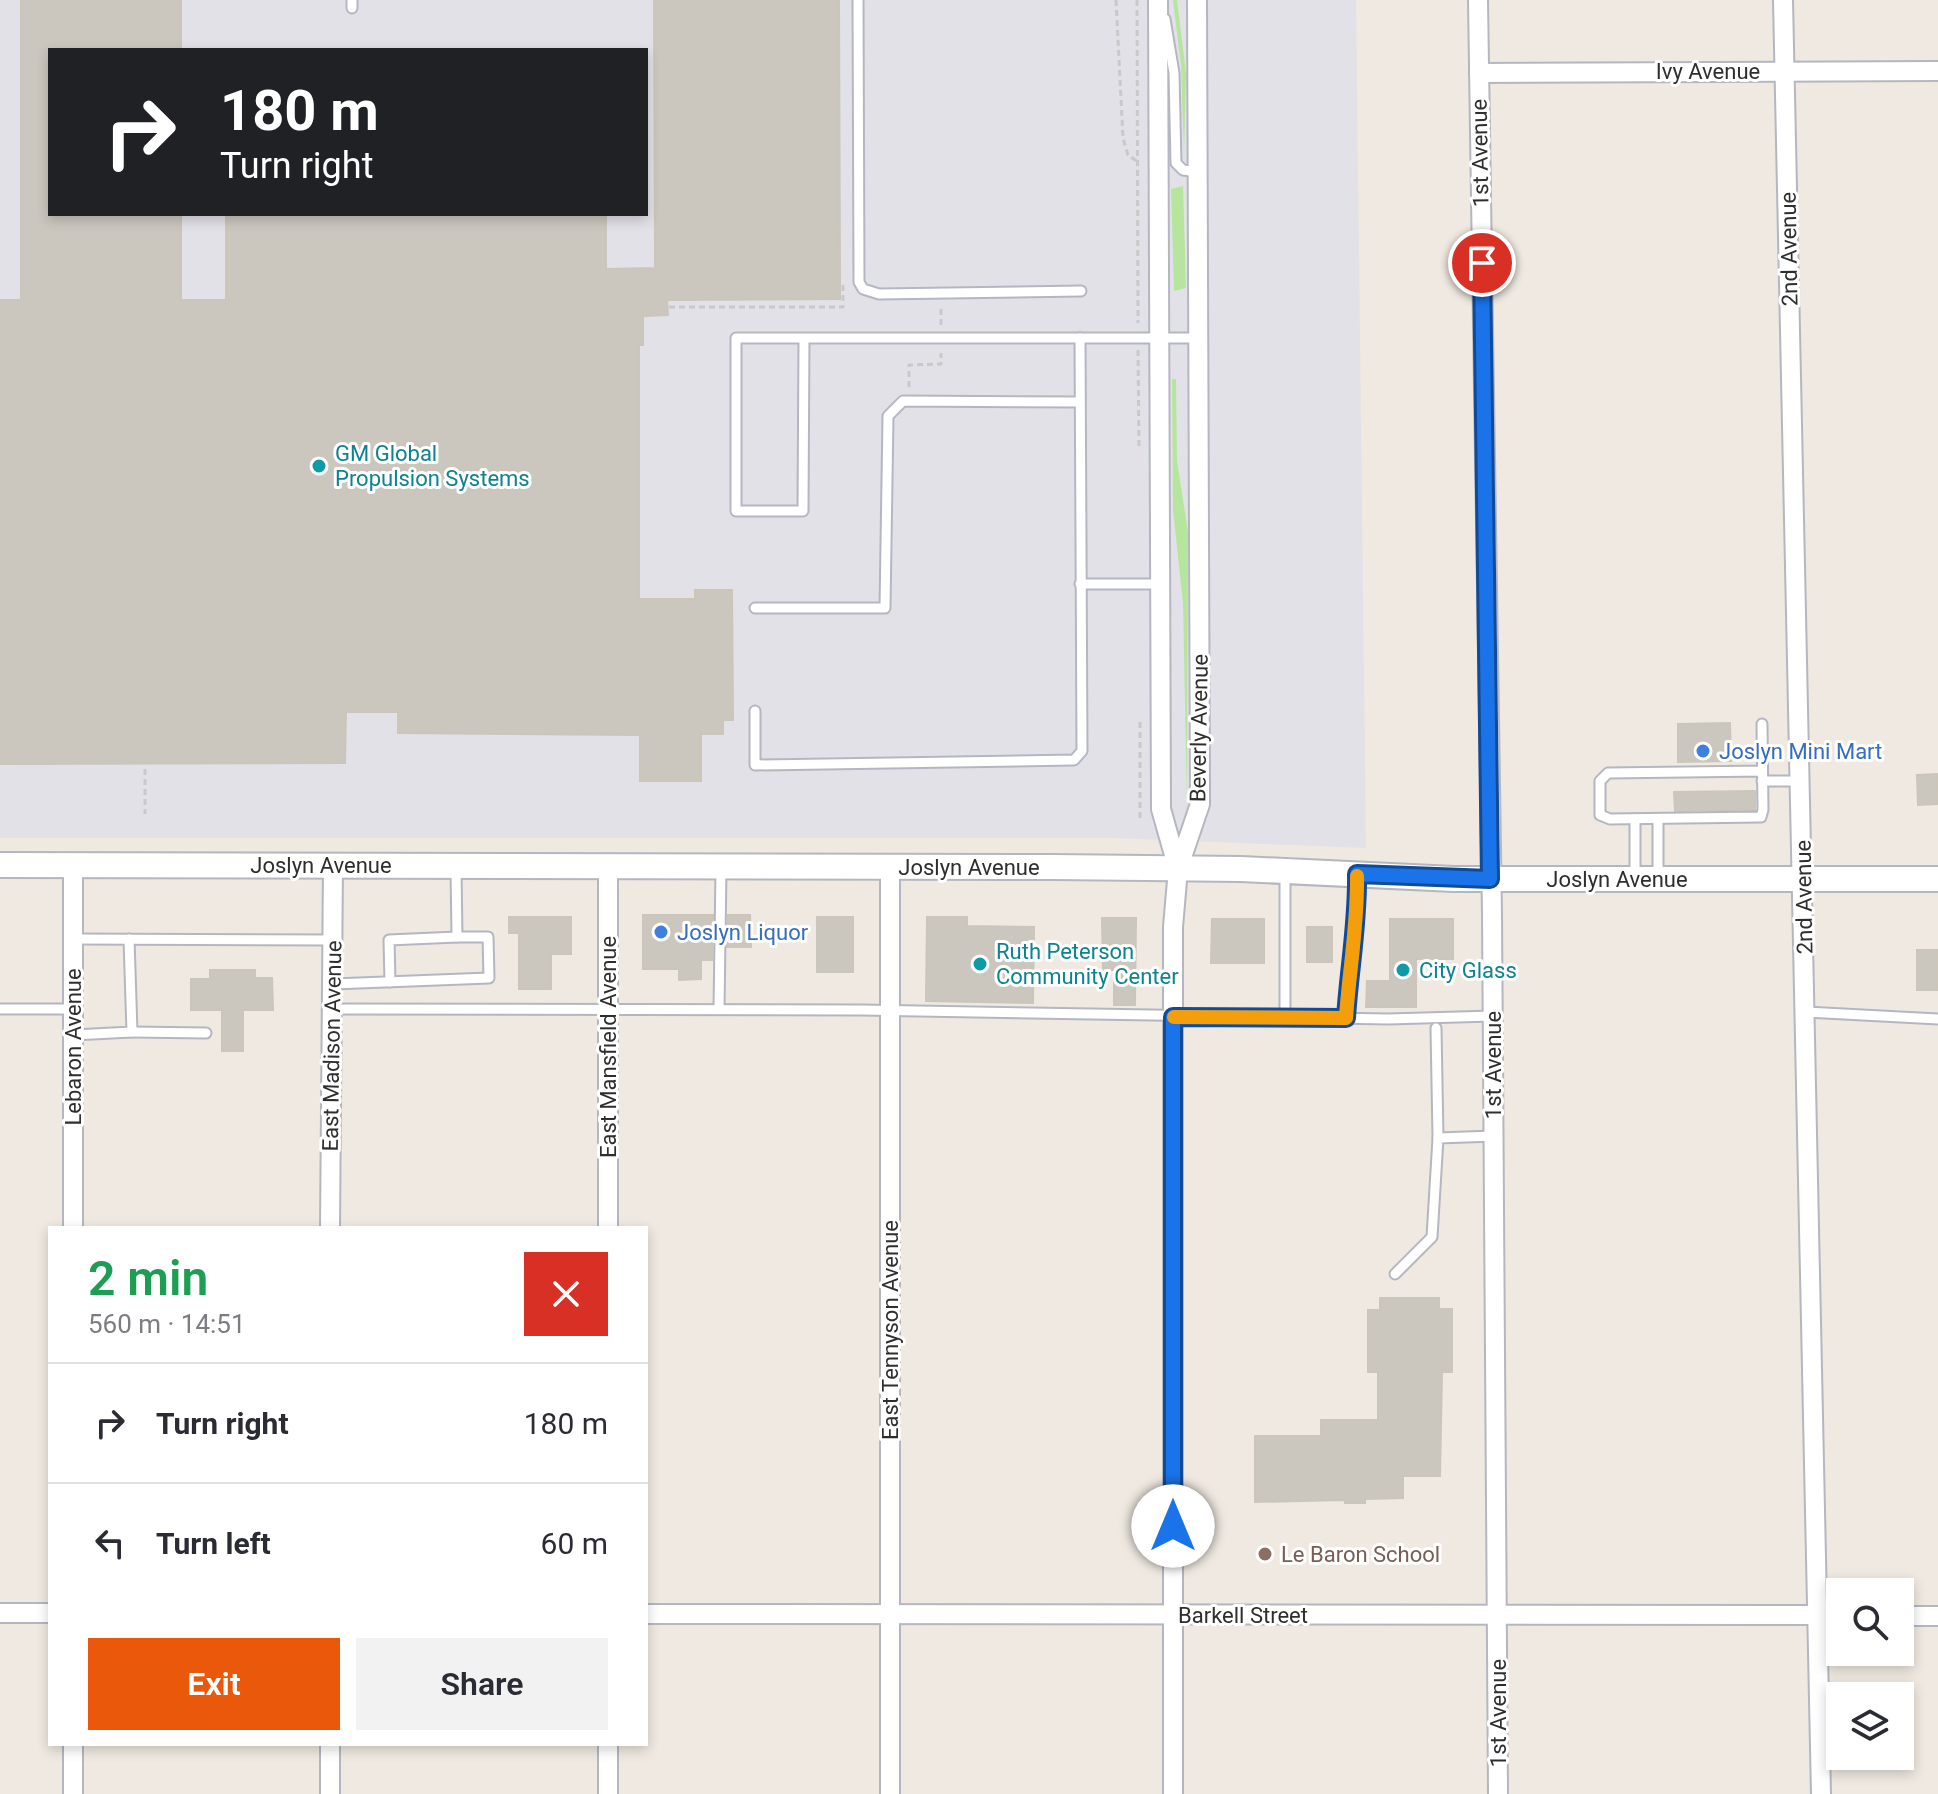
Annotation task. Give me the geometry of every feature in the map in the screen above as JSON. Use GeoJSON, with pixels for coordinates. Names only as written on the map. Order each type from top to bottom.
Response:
{"type":"FeatureCollection","features":[{"type":"Feature","properties":{"kind":"main road","name":"Joslyn Avenue"},"geometry":{"type":"LineString","coordinates":[[0,865],[890,866],[1285,871],[1490,879],[1938,879]]}},
{"type":"Feature","properties":{"kind":"street","name":"Beverly Avenue"},"geometry":{"type":"LineString","coordinates":[[1160,0],[1161,809],[1178,869]]}},
{"type":"Feature","properties":{"kind":"street","name":"Beverly Avenue"},"geometry":{"type":"LineString","coordinates":[[1178,869],[1200,804],[1197,0]]}},
{"type":"Feature","properties":{"kind":"street","name":"1st Avenue"},"geometry":{"type":"LineString","coordinates":[[1478,0],[1493,1016],[1498,1794]]}},
{"type":"Feature","properties":{"kind":"street","name":"2nd Avenue"},"geometry":{"type":"LineString","coordinates":[[1783,0],[1821,1794]]}},
{"type":"Feature","properties":{"kind":"street","name":"Ivy Avenue"},"geometry":{"type":"LineString","coordinates":[[1479,73],[1938,71]]}},
{"type":"Feature","properties":{"kind":"street","name":"Lebaron Avenue"},"geometry":{"type":"LineString","coordinates":[[73,865],[73,1226]]}},
{"type":"Feature","properties":{"kind":"street","name":"East Madison Avenue"},"geometry":{"type":"LineString","coordinates":[[330,1226],[333,865]]}},
{"type":"Feature","properties":{"kind":"street","name":"East Mansfield Avenue"},"geometry":{"type":"LineString","coordinates":[[608,866],[608,1226]]}},
{"type":"Feature","properties":{"kind":"street","name":"East Tennyson Avenue"},"geometry":{"type":"LineString","coordinates":[[890,866],[890,1794]]}},
{"type":"Feature","properties":{"kind":"street"},"geometry":{"type":"LineString","coordinates":[[1173,1794],[1173,927],[1178,869]]}},
{"type":"Feature","properties":{"kind":"street"},"geometry":{"type":"LineString","coordinates":[[0,1613],[48,1613]]}},
{"type":"Feature","properties":{"kind":"street","name":"Barkell Street"},"geometry":{"type":"LineString","coordinates":[[648,1614],[1826,1616]]}},
{"type":"Feature","properties":{"kind":"street"},"geometry":{"type":"LineString","coordinates":[[1914,1616],[1938,1616]]}},
{"type":"Feature","properties":{"kind":"street"},"geometry":{"type":"LineString","coordinates":[[73,1746],[73,1794]]}},
{"type":"Feature","properties":{"kind":"street"},"geometry":{"type":"LineString","coordinates":[[330,1746],[330,1794]]}},
{"type":"Feature","properties":{"kind":"street"},"geometry":{"type":"LineString","coordinates":[[608,1746],[608,1794]]}},
{"type":"Feature","properties":{"kind":"lane"},"geometry":{"type":"LineString","coordinates":[[858,0],[859,282],[863,289],[879,294],[1081,291]]}},
{"type":"Feature","properties":{"kind":"lane"},"geometry":{"type":"LineString","coordinates":[[1160,0],[1174,73],[1176,163],[1183,170],[1198,172]]}},
{"type":"Feature","properties":{"kind":"lane"},"geometry":{"type":"LineString","coordinates":[[804,338],[803,511],[736,511],[736,338],[804,338],[1080,338],[1138,338],[1159,338],[1198,338]]}},
{"type":"Feature","properties":{"kind":"lane"},"geometry":{"type":"LineString","coordinates":[[755,711],[755,765],[1074,760],[1082,751],[1080,338]]}},
{"type":"Feature","properties":{"kind":"lane"},"geometry":{"type":"LineString","coordinates":[[755,608],[885,608],[888,416],[903,401],[1080,402]]}},
{"type":"Feature","properties":{"kind":"lane"},"geometry":{"type":"LineString","coordinates":[[1080,584],[1160,584]]}},
{"type":"Feature","properties":{"kind":"lane"},"geometry":{"type":"LineString","coordinates":[[1762,724],[1762,776],[1763,810],[1758,819],[1635,819],[1603,818],[1600,815],[1602,775],[1762,776],[1801,781]]}},
{"type":"Feature","properties":{"kind":"lane"},"geometry":{"type":"LineString","coordinates":[[1635,819],[1647,879]]}},
{"type":"Feature","properties":{"kind":"lane"},"geometry":{"type":"LineString","coordinates":[[1647,879],[1658,819]]}},
{"type":"Feature","properties":{"kind":"lane"},"geometry":{"type":"LineString","coordinates":[[456,865],[457,937]]}},
{"type":"Feature","properties":{"kind":"lane"},"geometry":{"type":"LineString","coordinates":[[719,1009],[722,866]]}},
{"type":"Feature","properties":{"kind":"lane"},"geometry":{"type":"LineString","coordinates":[[1285,871],[1285,1018]]}},
{"type":"Feature","properties":{"kind":"lane"},"geometry":{"type":"LineString","coordinates":[[1346,1018],[1350,949],[1358,917],[1357,874]]}},
{"type":"Feature","properties":{"kind":"lane"},"geometry":{"type":"LineString","coordinates":[[333,984],[390,982],[489,978],[488,937],[389,940],[390,982]]}},
{"type":"Feature","properties":{"kind":"lane"},"geometry":{"type":"LineString","coordinates":[[73,939],[333,940]]}},
{"type":"Feature","properties":{"kind":"lane"},"geometry":{"type":"LineString","coordinates":[[129,939],[132,1032]]}},
{"type":"Feature","properties":{"kind":"lane"},"geometry":{"type":"LineString","coordinates":[[0,1009],[73,1009]]}},
{"type":"Feature","properties":{"kind":"lane"},"geometry":{"type":"LineString","coordinates":[[333,1009],[890,1010],[1285,1018],[1493,1016]]}},
{"type":"Feature","properties":{"kind":"lane"},"geometry":{"type":"LineString","coordinates":[[1806,1012],[1938,1019]]}},
{"type":"Feature","properties":{"kind":"lane"},"geometry":{"type":"LineString","coordinates":[[1395,1274],[1432,1237],[1438,1138],[1436,1028]]}},
{"type":"Feature","properties":{"kind":"lane"},"geometry":{"type":"LineString","coordinates":[[73,1035],[206,1033]]}},
{"type":"Feature","properties":{"kind":"lane"},"geometry":{"type":"LineString","coordinates":[[1438,1138],[1494,1136]]}},
{"type":"Feature","properties":{"kind":"path"},"geometry":{"type":"LineString","coordinates":[[1116,0],[1123,138],[1128,155],[1138,162]]}},
{"type":"Feature","properties":{"kind":"path"},"geometry":{"type":"LineString","coordinates":[[1137,0],[1139,446]]}},
{"type":"Feature","properties":{"kind":"path"},"geometry":{"type":"LineString","coordinates":[[669,307],[843,307],[844,277]]}},
{"type":"Feature","properties":{"kind":"path"},"geometry":{"type":"LineString","coordinates":[[1140,709],[1140,818]]}},
{"type":"Feature","properties":{"kind":"path"},"geometry":{"type":"LineString","coordinates":[[145,769],[145,814]]}},
{"type":"Feature","properties":{"kind":"shaded area"},"geometry":{"type":"Polygon","coordinates":[[[0,0],[1356,0],[1366,848],[1113,838],[0,838],[0,0]]]}},
{"type":"Feature","properties":{"kind":"green space"},"geometry":{"type":"Polygon","coordinates":[[[1173,0],[1177,0],[1186,73],[1184,156],[1181,66],[1173,0]]]}},
{"type":"Feature","properties":{"kind":"green space"},"geometry":{"type":"Polygon","coordinates":[[[1183,186],[1186,288],[1174,291],[1171,189],[1183,186]]]}},
{"type":"Feature","properties":{"kind":"green space"},"geometry":{"type":"Polygon","coordinates":[[[1172,379],[1176,379],[1177,461],[1188,532],[1187,804],[1183,603],[1173,510],[1172,379]]]}},
{"type":"Feature","properties":{"kind":"building","name":"GM Global Propulsion Systems"},"geometry":{"type":"Polygon","coordinates":[[[21,0],[181,0],[181,48],[48,48],[48,216],[181,216],[181,300],[226,300],[226,216],[606,216],[606,269],[655,268],[654,0],[839,0],[840,299],[667,300],[668,315],[643,316],[643,345],[639,345],[639,599],[695,599],[695,590],[732,590],[733,720],[723,720],[723,734],[701,734],[701,781],[640,781],[640,735],[398,733],[398,712],[346,712],[345,763],[0,764],[0,300],[21,300],[21,0]]]}},
{"type":"Feature","properties":{"kind":"building"},"geometry":{"type":"Polygon","coordinates":[[[1730,723],[1731,761],[1678,762],[1678,724],[1730,723]]]}},
{"type":"Feature","properties":{"kind":"building"},"geometry":{"type":"Polygon","coordinates":[[[1937,774],[1938,804],[1918,805],[1917,775],[1937,774]]]}},
{"type":"Feature","properties":{"kind":"building"},"geometry":{"type":"Polygon","coordinates":[[[1755,791],[1755,810],[1675,811],[1674,792],[1755,791]]]}},
{"type":"Feature","properties":{"kind":"building"},"geometry":{"type":"Polygon","coordinates":[[[643,915],[713,915],[712,960],[701,960],[701,979],[679,980],[679,969],[643,969],[643,915]]]}},
{"type":"Feature","properties":{"kind":"building"},"geometry":{"type":"Polygon","coordinates":[[[728,915],[750,915],[751,947],[727,947],[728,915]]]}},
{"type":"Feature","properties":{"kind":"building"},"geometry":{"type":"Polygon","coordinates":[[[509,917],[571,917],[571,954],[551,954],[551,989],[519,989],[519,933],[509,933],[509,917]]]}},
{"type":"Feature","properties":{"kind":"building"},"geometry":{"type":"Polygon","coordinates":[[[817,917],[853,917],[853,972],[817,972],[817,917]]]}},
{"type":"Feature","properties":{"kind":"building","name":"Ruth Peterson Community Center"},"geometry":{"type":"Polygon","coordinates":[[[927,917],[967,917],[967,926],[1034,927],[1033,1003],[926,1001],[927,917]]]}},
{"type":"Feature","properties":{"kind":"building"},"geometry":{"type":"Polygon","coordinates":[[[1102,918],[1136,918],[1135,1005],[1114,1005],[1114,970],[1103,970],[1102,918]]]}},
{"type":"Feature","properties":{"kind":"building"},"geometry":{"type":"Polygon","coordinates":[[[1212,919],[1264,919],[1264,963],[1211,963],[1212,919]]]}},
{"type":"Feature","properties":{"kind":"building","name":"City Glass"},"geometry":{"type":"Polygon","coordinates":[[[1390,919],[1453,919],[1453,959],[1416,959],[1416,1007],[1366,1007],[1367,981],[1390,981],[1390,919]]]}},
{"type":"Feature","properties":{"kind":"building"},"geometry":{"type":"Polygon","coordinates":[[[1307,927],[1332,927],[1332,962],[1307,962],[1307,927]]]}},
{"type":"Feature","properties":{"kind":"building"},"geometry":{"type":"Polygon","coordinates":[[[1917,950],[1938,950],[1938,990],[1917,990],[1917,950]]]}},
{"type":"Feature","properties":{"kind":"building"},"geometry":{"type":"Polygon","coordinates":[[[210,970],[255,970],[255,978],[272,978],[273,1010],[243,1010],[243,1051],[222,1051],[222,1010],[191,1010],[191,979],[210,979],[210,970]]]}},
{"type":"Feature","properties":{"kind":"building"},"geometry":{"type":"Polygon","coordinates":[[[1380,1298],[1439,1298],[1439,1309],[1452,1309],[1452,1372],[1442,1372],[1440,1476],[1403,1476],[1403,1498],[1365,1499],[1365,1503],[1345,1503],[1345,1500],[1255,1502],[1255,1436],[1321,1436],[1321,1420],[1378,1420],[1378,1372],[1368,1372],[1368,1310],[1380,1310],[1380,1298]]]}},
{"type":"Feature","properties":{"kind":"slow traffic"},"geometry":{"type":"LineString","coordinates":[[1174,1017],[1346,1018],[1350,949],[1358,917],[1357,876]]}},
{"type":"Feature","properties":{"kind":"place","name":"GM Global Propulsion Systems"},"geometry":{"type":"Point","coordinates":[319,466]}},
{"type":"Feature","properties":{"kind":"place","name":"Joslyn Mini Mart"},"geometry":{"type":"Point","coordinates":[1703,751]}},
{"type":"Feature","properties":{"kind":"place","name":"Joslyn Liquor"},"geometry":{"type":"Point","coordinates":[661,932]}},
{"type":"Feature","properties":{"kind":"place","name":"Ruth Peterson Community Center"},"geometry":{"type":"Point","coordinates":[980,964]}},
{"type":"Feature","properties":{"kind":"place","name":"City Glass"},"geometry":{"type":"Point","coordinates":[1403,970]}},
{"type":"Feature","properties":{"kind":"place","name":"Le Baron School"},"geometry":{"type":"Point","coordinates":[1265,1554]}},
{"type":"Feature","properties":{"kind":"route"},"geometry":{"type":"LineString","coordinates":[[1173,1526],[1173,1017],[1346,1018],[1350,949],[1358,917],[1357,874],[1490,879],[1482,263]]}}]}
